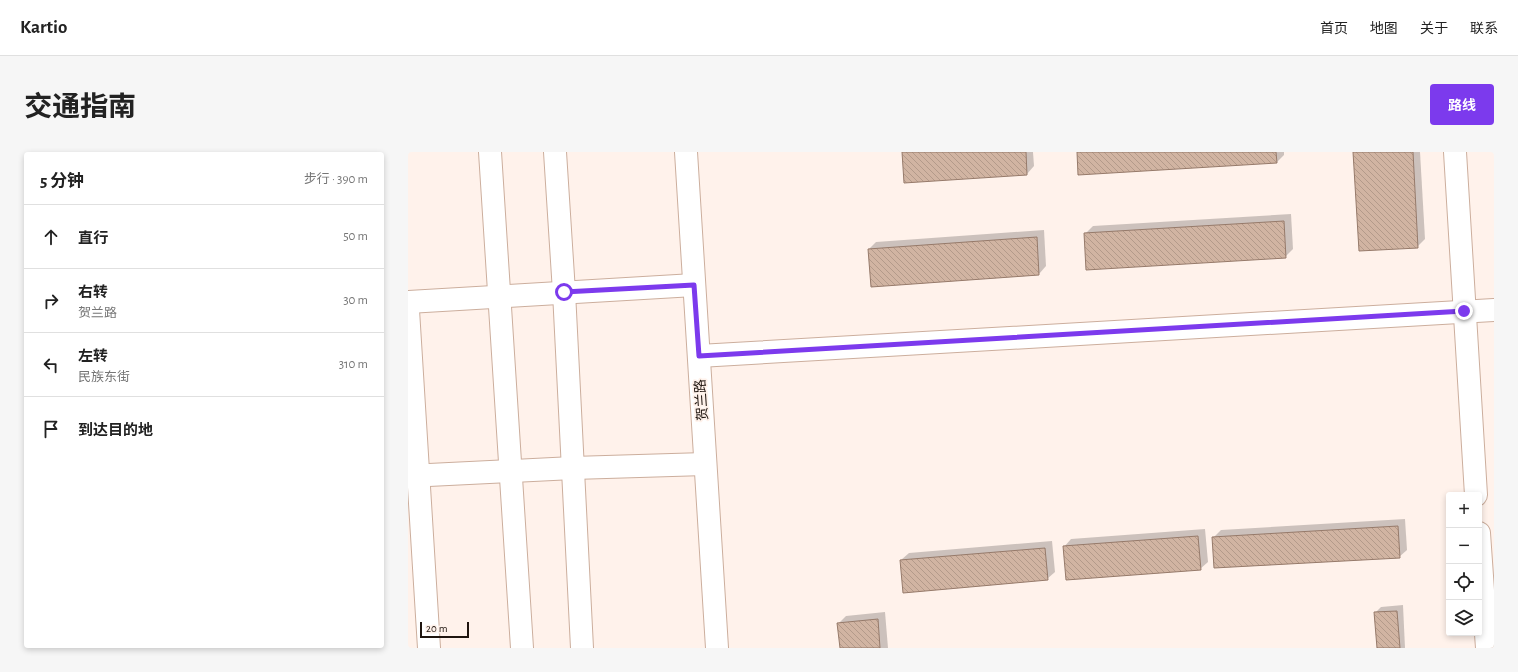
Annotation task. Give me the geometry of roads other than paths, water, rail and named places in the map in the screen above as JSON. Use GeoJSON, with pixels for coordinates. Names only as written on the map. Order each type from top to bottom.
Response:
{"type":"FeatureCollection","features":[{"type":"Feature","properties":{"kind":"street"},"geometry":{"type":"LineString","coordinates":[[490,152],[522,648]]}},
{"type":"Feature","properties":{"kind":"street"},"geometry":{"type":"LineString","coordinates":[[555,152],[564,292],[582,648]]}},
{"type":"Feature","properties":{"kind":"street","name":"贺兰路"},"geometry":{"type":"LineString","coordinates":[[686,152],[717,648]]}},
{"type":"Feature","properties":{"kind":"street"},"geometry":{"type":"LineString","coordinates":[[1455,152],[1476,492]]}},
{"type":"Feature","properties":{"kind":"street"},"geometry":{"type":"LineString","coordinates":[[408,302],[694,285]]}},
{"type":"Feature","properties":{"kind":"street"},"geometry":{"type":"LineString","coordinates":[[408,310],[413,476],[429,648]]}},
{"type":"Feature","properties":{"kind":"street"},"geometry":{"type":"LineString","coordinates":[[699,356],[1494,310]]}},
{"type":"Feature","properties":{"kind":"street"},"geometry":{"type":"LineString","coordinates":[[413,476],[573,468],[705,464]]}},
{"type":"Feature","properties":{"kind":"street"},"geometry":{"type":"LineString","coordinates":[[1481,564],[1486,648]]}}]}
